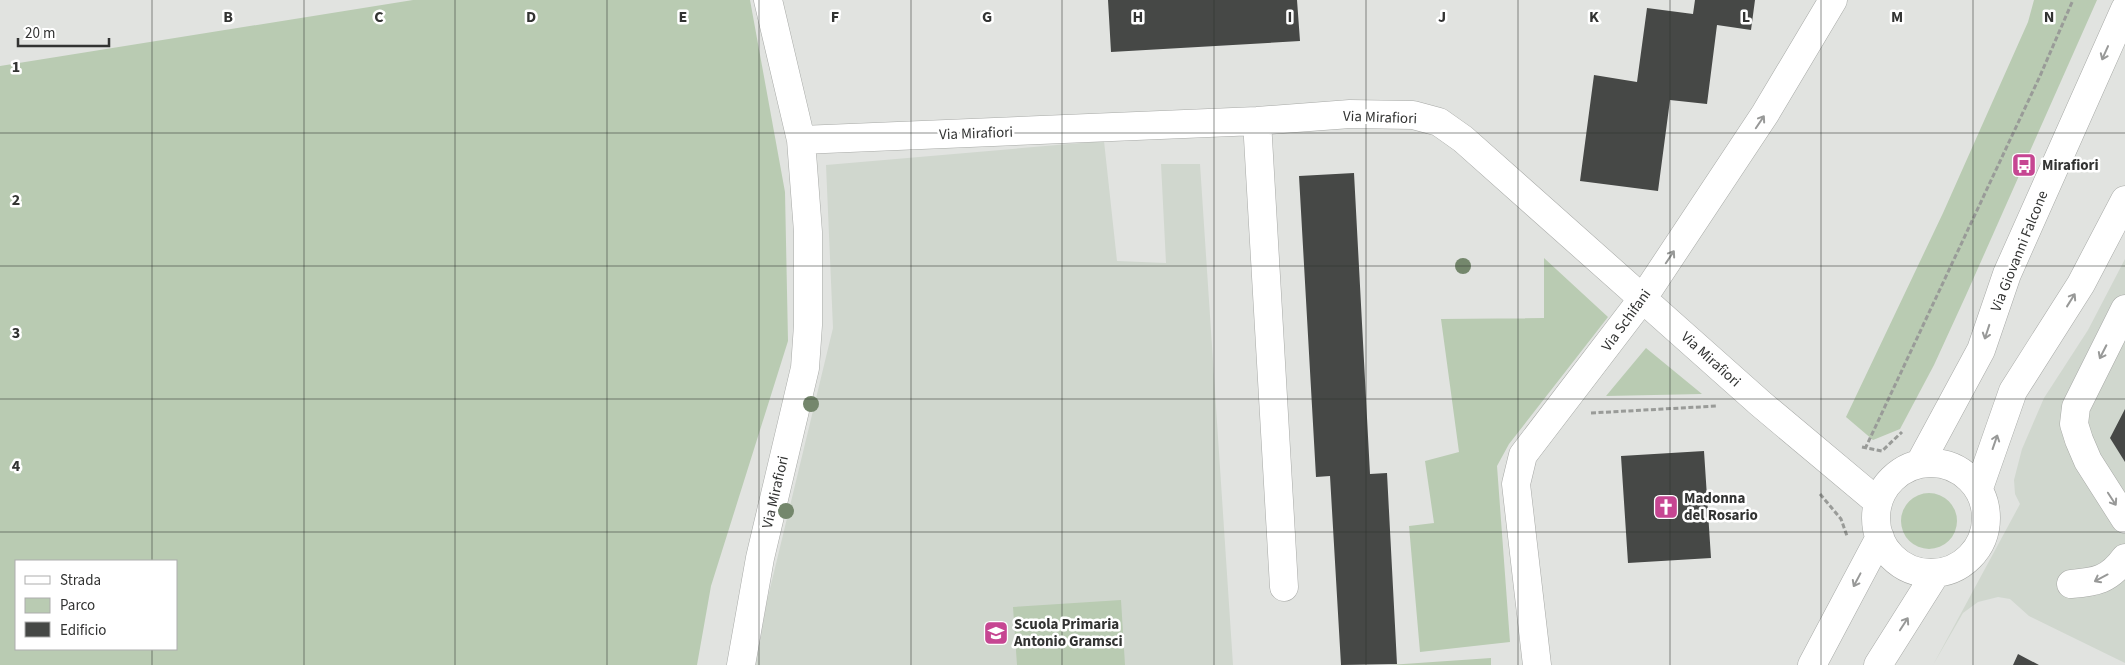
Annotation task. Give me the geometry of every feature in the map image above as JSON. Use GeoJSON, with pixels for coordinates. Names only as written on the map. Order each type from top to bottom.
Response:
{"type":"FeatureCollection","features":[{"type":"Feature","properties":{"kind":"street","name":"Via Mirafiori"},"geometry":{"type":"LineString","coordinates":[[741,665],[760,558],[804,368],[808,325],[808,232],[801,140],[768,0]]}},
{"type":"Feature","properties":{"kind":"street","name":"Via Schifani"},"geometry":{"type":"LineString","coordinates":[[1537,665],[1516,484],[1523,456],[1643,298],[1765,114],[1833,0]]}},
{"type":"Feature","properties":{"kind":"street","name":"Via Giovanni Falcone"},"geometry":{"type":"LineString","coordinates":[[1920,463],[1981,350],[2014,257],[2125,9]]}},
{"type":"Feature","properties":{"kind":"street","name":"Via Mirafiori"},"geometry":{"type":"LineString","coordinates":[[801,140],[1257,120],[1350,114],[1413,115],[1438,122],[1464,139],[1761,404],[1878,502]]}},
{"type":"Feature","properties":{"kind":"street"},"geometry":{"type":"LineString","coordinates":[[1257,120],[1284,587]]}},
{"type":"Feature","properties":{"kind":"street"},"geometry":{"type":"LineString","coordinates":[[1979,488],[2013,391],[2081,284],[2125,200]]}},
{"type":"Feature","properties":{"kind":"street"},"geometry":{"type":"LineString","coordinates":[[2125,309],[2076,407],[2074,424],[2088,461],[2125,519]]}},
{"type":"Feature","properties":{"kind":"street"},"geometry":{"type":"LineString","coordinates":[[1920,463],[1943,463],[1963,472],[1979,488],[1987,515],[1982,542],[1963,564],[1936,573],[1913,570],[1893,557],[1880,537],[1876,520],[1878,502],[1887,484],[1902,471],[1920,463]]}},
{"type":"Feature","properties":{"kind":"street"},"geometry":{"type":"LineString","coordinates":[[1812,665],[1880,537]]}},
{"type":"Feature","properties":{"kind":"street"},"geometry":{"type":"LineString","coordinates":[[2071,584],[2096,582],[2116,570],[2125,558]]}},
{"type":"Feature","properties":{"kind":"street"},"geometry":{"type":"LineString","coordinates":[[1878,665],[1936,573]]}},
{"type":"Feature","properties":{"kind":"path"},"geometry":{"type":"LineString","coordinates":[[1865,450],[2040,76],[2073,0]]}},
{"type":"Feature","properties":{"kind":"path"},"geometry":{"type":"LineString","coordinates":[[1556,414],[1718,406]]}},
{"type":"Feature","properties":{"kind":"path"},"geometry":{"type":"LineString","coordinates":[[1858,445],[1865,450],[1882,451],[1907,426]]}},
{"type":"Feature","properties":{"kind":"path"},"geometry":{"type":"LineString","coordinates":[[1816,490],[1841,519],[1848,540]]}},
{"type":"Feature","properties":{"kind":"shaded area"},"geometry":{"type":"Polygon","coordinates":[[[1104,141],[1117,261],[1166,263],[1161,164],[1200,164],[1233,665],[756,665],[767,601],[833,328],[826,165],[1104,141]]]}},
{"type":"Feature","properties":{"kind":"shaded area"},"geometry":{"type":"Polygon","coordinates":[[[2125,259],[2125,663],[2029,616],[2010,599],[1998,597],[1978,602],[1963,613],[1933,665],[2020,504],[2015,494],[2014,480],[2022,449],[2044,398],[2088,330],[2125,259]]]}},
{"type":"Feature","properties":{"kind":"green space"},"geometry":{"type":"Polygon","coordinates":[[[413,0],[750,0],[785,192],[788,341],[711,586],[697,665],[0,665],[0,66],[413,0]]]}},
{"type":"Feature","properties":{"kind":"green space"},"geometry":{"type":"Polygon","coordinates":[[[2034,0],[2097,0],[1934,365],[1900,429],[1873,440],[1846,417],[1943,213],[2028,22],[2034,0]]]}},
{"type":"Feature","properties":{"kind":"green space"},"geometry":{"type":"Polygon","coordinates":[[[1544,258],[1608,317],[1509,444],[1497,466],[1510,642],[1420,652],[1409,526],[1434,523],[1425,461],[1459,452],[1441,319],[1544,318],[1544,258]]]}},
{"type":"Feature","properties":{"kind":"green space"},"geometry":{"type":"Polygon","coordinates":[[[1646,348],[1702,394],[1606,396],[1646,348]]]}},
{"type":"Feature","properties":{"kind":"green space"},"geometry":{"type":"Polygon","coordinates":[[[1924,493],[1934,493],[1949,501],[1955,510],[1957,521],[1955,532],[1949,541],[1934,549],[1924,549],[1913,544],[1906,537],[1901,526],[1901,516],[1906,505],[1913,498],[1924,493]]]}},
{"type":"Feature","properties":{"kind":"green space"},"geometry":{"type":"Polygon","coordinates":[[[1121,600],[1125,665],[1017,665],[1013,607],[1121,600]]]}},
{"type":"Feature","properties":{"kind":"green space"},"geometry":{"type":"Polygon","coordinates":[[[1491,658],[1491,665],[1389,665],[1491,658]]]}},
{"type":"Feature","properties":{"kind":"building"},"geometry":{"type":"Polygon","coordinates":[[[1108,0],[1297,0],[1300,41],[1111,52],[1108,0]]]}},
{"type":"Feature","properties":{"kind":"building"},"geometry":{"type":"Polygon","coordinates":[[[1695,0],[1755,0],[1751,30],[1717,25],[1707,104],[1670,100],[1658,191],[1580,181],[1594,75],[1637,82],[1647,8],[1693,14],[1695,0]]]}},
{"type":"Feature","properties":{"kind":"building"},"geometry":{"type":"Polygon","coordinates":[[[1354,173],[1370,474],[1387,473],[1397,664],[1341,665],[1330,476],[1316,477],[1299,176],[1354,173]]]}},
{"type":"Feature","properties":{"kind":"building"},"geometry":{"type":"Polygon","coordinates":[[[2125,409],[2125,462],[2110,438],[2125,409]]]}},
{"type":"Feature","properties":{"kind":"building","name":"Madonna del Rosario"},"geometry":{"type":"Polygon","coordinates":[[[1704,451],[1711,558],[1628,563],[1621,456],[1704,451]]]}},
{"type":"Feature","properties":{"kind":"building"},"geometry":{"type":"Polygon","coordinates":[[[2018,654],[2039,665],[2013,665],[2018,654]]]}},
{"type":"Feature","properties":{"kind":"place","name":"Mirafiori"},"geometry":{"type":"Point","coordinates":[2024,165]}},
{"type":"Feature","properties":{"kind":"place","name":"Madonna del Rosario"},"geometry":{"type":"Point","coordinates":[1666,507]}},
{"type":"Feature","properties":{"kind":"place","name":"Scuola Primaria Antonio Gramsci"},"geometry":{"type":"Point","coordinates":[996,633]}}]}
